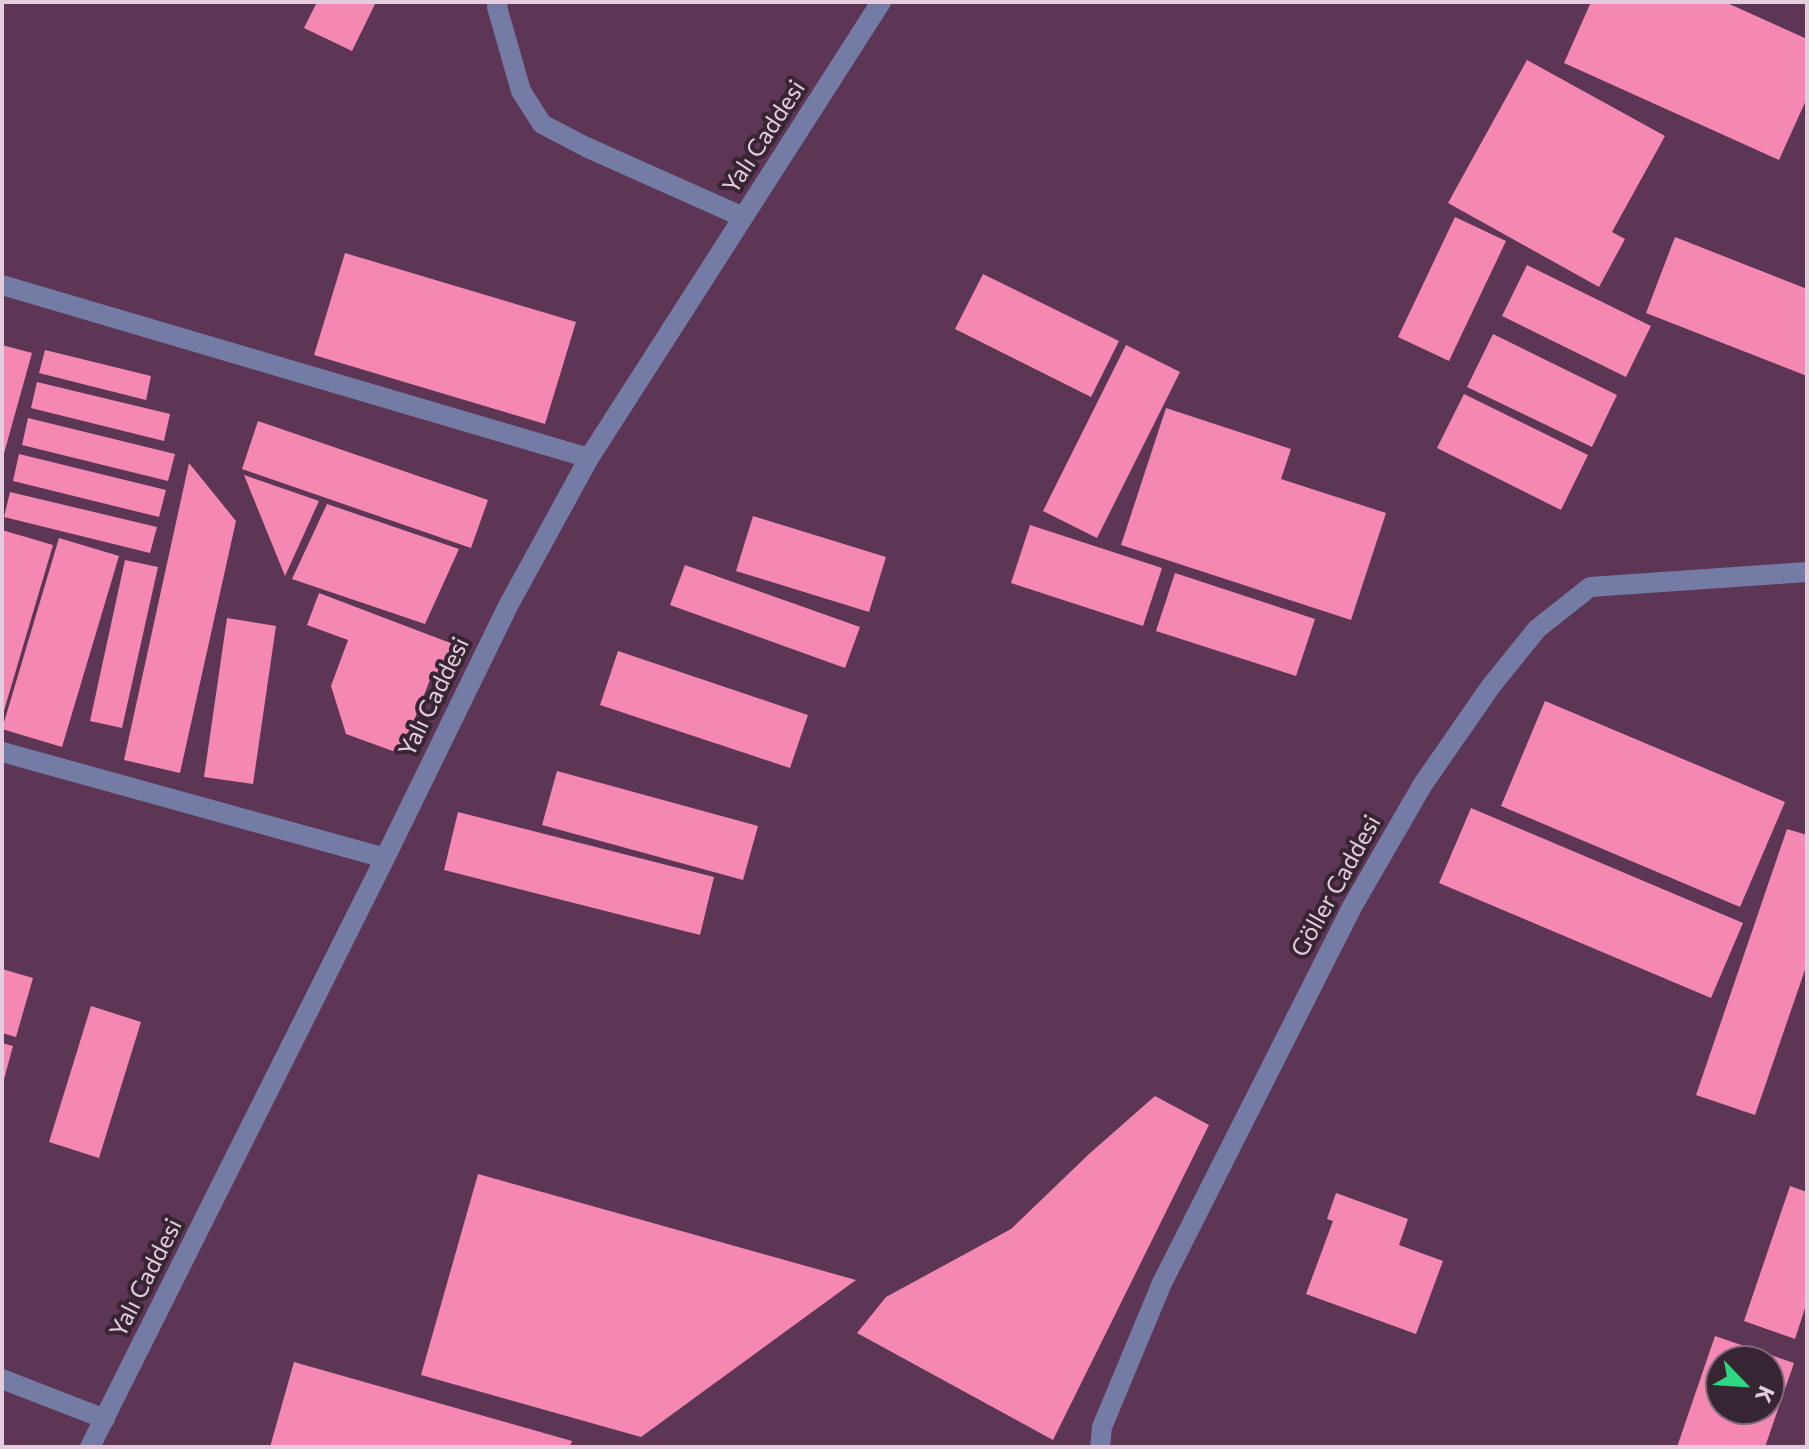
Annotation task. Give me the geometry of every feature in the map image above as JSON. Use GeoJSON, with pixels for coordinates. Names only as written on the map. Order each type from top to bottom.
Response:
{"type":"FeatureCollection","features":[{"type":"Feature","properties":{"kind":"street"},"geometry":{"type":"LineString","coordinates":[[498,2],[521,91],[542,124],[743,217]]}},
{"type":"Feature","properties":{"kind":"street","name":"Yalı Caddesi"},"geometry":{"type":"LineString","coordinates":[[90,1447],[508,606],[589,458],[881,2]]}},
{"type":"Feature","properties":{"kind":"street"},"geometry":{"type":"LineString","coordinates":[[2,285],[589,458]]}},
{"type":"Feature","properties":{"kind":"street","name":"Göller Caddesi"},"geometry":{"type":"LineString","coordinates":[[1100,1447],[1102,1427],[1162,1283],[1352,907],[1423,784],[1500,675],[1537,629],[1590,587],[1807,572]]}},
{"type":"Feature","properties":{"kind":"street"},"geometry":{"type":"LineString","coordinates":[[2,752],[385,858]]}},
{"type":"Feature","properties":{"kind":"street"},"geometry":{"type":"LineString","coordinates":[[2,1379],[105,1419]]}},
{"type":"Feature","properties":{"kind":"building"},"geometry":{"type":"Polygon","coordinates":[[[317,2],[376,2],[352,51],[304,28],[317,2]]]}},
{"type":"Feature","properties":{"kind":"building"},"geometry":{"type":"Polygon","coordinates":[[[1591,2],[1725,2],[1807,39],[1807,98],[1779,160],[1564,63],[1591,2]]]}},
{"type":"Feature","properties":{"kind":"building"},"geometry":{"type":"Polygon","coordinates":[[[1527,60],[1665,136],[1612,232],[1625,239],[1599,287],[1448,203],[1527,60]]]}},
{"type":"Feature","properties":{"kind":"building"},"geometry":{"type":"Polygon","coordinates":[[[1455,217],[1506,241],[1449,361],[1398,337],[1455,217]]]}},
{"type":"Feature","properties":{"kind":"building"},"geometry":{"type":"Polygon","coordinates":[[[1675,237],[1807,289],[1807,376],[1646,313],[1675,237]]]}},
{"type":"Feature","properties":{"kind":"building"},"geometry":{"type":"Polygon","coordinates":[[[345,253],[576,322],[545,424],[314,355],[345,253]]]}},
{"type":"Feature","properties":{"kind":"building"},"geometry":{"type":"Polygon","coordinates":[[[1527,265],[1651,326],[1626,377],[1502,316],[1527,265]]]}},
{"type":"Feature","properties":{"kind":"building"},"geometry":{"type":"Polygon","coordinates":[[[983,274],[1119,341],[1091,397],[955,329],[983,274]]]}},
{"type":"Feature","properties":{"kind":"building"},"geometry":{"type":"Polygon","coordinates":[[[1493,334],[1617,395],[1592,447],[1467,387],[1493,334]]]}},
{"type":"Feature","properties":{"kind":"building"},"geometry":{"type":"Polygon","coordinates":[[[2,345],[32,353],[3,457],[2,457],[2,345]]]}},
{"type":"Feature","properties":{"kind":"building"},"geometry":{"type":"Polygon","coordinates":[[[1126,345],[1180,372],[1097,538],[1043,511],[1126,345]]]}},
{"type":"Feature","properties":{"kind":"building"},"geometry":{"type":"Polygon","coordinates":[[[45,350],[151,376],[146,400],[39,373],[45,350]]]}},
{"type":"Feature","properties":{"kind":"building"},"geometry":{"type":"Polygon","coordinates":[[[37,382],[170,414],[164,441],[31,408],[37,382]]]}},
{"type":"Feature","properties":{"kind":"building"},"geometry":{"type":"Polygon","coordinates":[[[1464,394],[1588,455],[1561,510],[1437,448],[1464,394]]]}},
{"type":"Feature","properties":{"kind":"building"},"geometry":{"type":"Polygon","coordinates":[[[1166,408],[1291,449],[1281,479],[1386,513],[1351,620],[1121,545],[1166,408]]]}},
{"type":"Feature","properties":{"kind":"building"},"geometry":{"type":"Polygon","coordinates":[[[28,418],[175,454],[168,481],[22,445],[28,418]]]}},
{"type":"Feature","properties":{"kind":"building"},"geometry":{"type":"Polygon","coordinates":[[[258,421],[488,500],[471,548],[242,469],[258,421]]]}},
{"type":"Feature","properties":{"kind":"building"},"geometry":{"type":"Polygon","coordinates":[[[19,454],[166,490],[159,517],[13,481],[19,454]]]}},
{"type":"Feature","properties":{"kind":"building"},"geometry":{"type":"Polygon","coordinates":[[[189,463],[236,521],[180,773],[124,760],[189,463]]]}},
{"type":"Feature","properties":{"kind":"building"},"geometry":{"type":"Polygon","coordinates":[[[244,475],[319,501],[285,576],[244,475]]]}},
{"type":"Feature","properties":{"kind":"building"},"geometry":{"type":"Polygon","coordinates":[[[10,492],[157,527],[150,553],[4,517],[10,492]]]}},
{"type":"Feature","properties":{"kind":"building"},"geometry":{"type":"Polygon","coordinates":[[[327,504],[459,549],[425,624],[292,579],[327,504]]]}},
{"type":"Feature","properties":{"kind":"building"},"geometry":{"type":"Polygon","coordinates":[[[753,516],[886,557],[869,612],[736,571],[753,516]]]}},
{"type":"Feature","properties":{"kind":"building"},"geometry":{"type":"Polygon","coordinates":[[[1030,525],[1162,568],[1143,626],[1011,583],[1030,525]]]}},
{"type":"Feature","properties":{"kind":"building"},"geometry":{"type":"Polygon","coordinates":[[[2,530],[53,545],[3,714],[2,714],[2,530]]]}},
{"type":"Feature","properties":{"kind":"building"},"geometry":{"type":"Polygon","coordinates":[[[59,538],[119,556],[62,747],[2,729],[59,538]]]}},
{"type":"Feature","properties":{"kind":"building"},"geometry":{"type":"Polygon","coordinates":[[[125,560],[158,567],[122,728],[90,721],[125,560]]]}},
{"type":"Feature","properties":{"kind":"building"},"geometry":{"type":"Polygon","coordinates":[[[685,565],[860,627],[845,668],[670,605],[685,565]]]}},
{"type":"Feature","properties":{"kind":"building"},"geometry":{"type":"Polygon","coordinates":[[[1175,573],[1315,619],[1296,676],[1156,631],[1175,573]]]}},
{"type":"Feature","properties":{"kind":"building"},"geometry":{"type":"Polygon","coordinates":[[[319,593],[453,644],[441,675],[433,672],[401,754],[346,734],[331,686],[348,640],[307,625],[319,593]]]}},
{"type":"Feature","properties":{"kind":"building"},"geometry":{"type":"Polygon","coordinates":[[[227,618],[276,626],[253,784],[204,777],[227,618]]]}},
{"type":"Feature","properties":{"kind":"building"},"geometry":{"type":"Polygon","coordinates":[[[618,651],[808,715],[790,768],[600,705],[618,651]]]}},
{"type":"Feature","properties":{"kind":"building"},"geometry":{"type":"Polygon","coordinates":[[[1545,701],[1785,802],[1740,907],[1501,806],[1545,701]]]}},
{"type":"Feature","properties":{"kind":"building"},"geometry":{"type":"Polygon","coordinates":[[[557,771],[758,826],[743,880],[542,825],[557,771]]]}},
{"type":"Feature","properties":{"kind":"building"},"geometry":{"type":"Polygon","coordinates":[[[1471,808],[1743,923],[1711,998],[1439,883],[1471,808]]]}},
{"type":"Feature","properties":{"kind":"building"},"geometry":{"type":"Polygon","coordinates":[[[458,812],[714,877],[700,935],[444,870],[458,812]]]}},
{"type":"Feature","properties":{"kind":"building"},"geometry":{"type":"Polygon","coordinates":[[[1787,829],[1807,835],[1807,964],[1755,1115],[1696,1095],[1787,829]]]}},
{"type":"Feature","properties":{"kind":"building"},"geometry":{"type":"Polygon","coordinates":[[[2,969],[33,978],[16,1037],[2,1033],[2,969]]]}},
{"type":"Feature","properties":{"kind":"building"},"geometry":{"type":"Polygon","coordinates":[[[91,1006],[141,1022],[99,1158],[49,1142],[91,1006]]]}},
{"type":"Feature","properties":{"kind":"building"},"geometry":{"type":"Polygon","coordinates":[[[2,1043],[13,1046],[3,1083],[2,1083],[2,1043]]]}},
{"type":"Feature","properties":{"kind":"building"},"geometry":{"type":"Polygon","coordinates":[[[1155,1096],[1209,1125],[1053,1440],[857,1333],[886,1297],[1011,1229],[1155,1096]]]}},
{"type":"Feature","properties":{"kind":"building"},"geometry":{"type":"Polygon","coordinates":[[[478,1174],[856,1280],[641,1437],[421,1375],[478,1174]]]}},
{"type":"Feature","properties":{"kind":"building"},"geometry":{"type":"Polygon","coordinates":[[[1790,1186],[1807,1192],[1807,1302],[1795,1339],[1744,1321],[1790,1186]]]}},
{"type":"Feature","properties":{"kind":"building"},"geometry":{"type":"Polygon","coordinates":[[[1336,1193],[1408,1219],[1399,1245],[1443,1261],[1416,1334],[1306,1294],[1333,1221],[1327,1219],[1336,1193]]]}},
{"type":"Feature","properties":{"kind":"building"},"geometry":{"type":"Polygon","coordinates":[[[1715,1336],[1741,1345],[1712,1345],[1715,1336]]]}},
{"type":"Feature","properties":{"kind":"building"},"geometry":{"type":"Polygon","coordinates":[[[1785,1360],[1794,1363],[1785,1389],[1785,1360]]]}},
{"type":"Feature","properties":{"kind":"building"},"geometry":{"type":"Polygon","coordinates":[[[294,1362],[572,1441],[570,1447],[270,1447],[294,1362]]]}},
{"type":"Feature","properties":{"kind":"building"},"geometry":{"type":"Polygon","coordinates":[[[1705,1365],[1705,1425],[1773,1425],[1765,1447],[1677,1447],[1705,1365]]]}}]}
